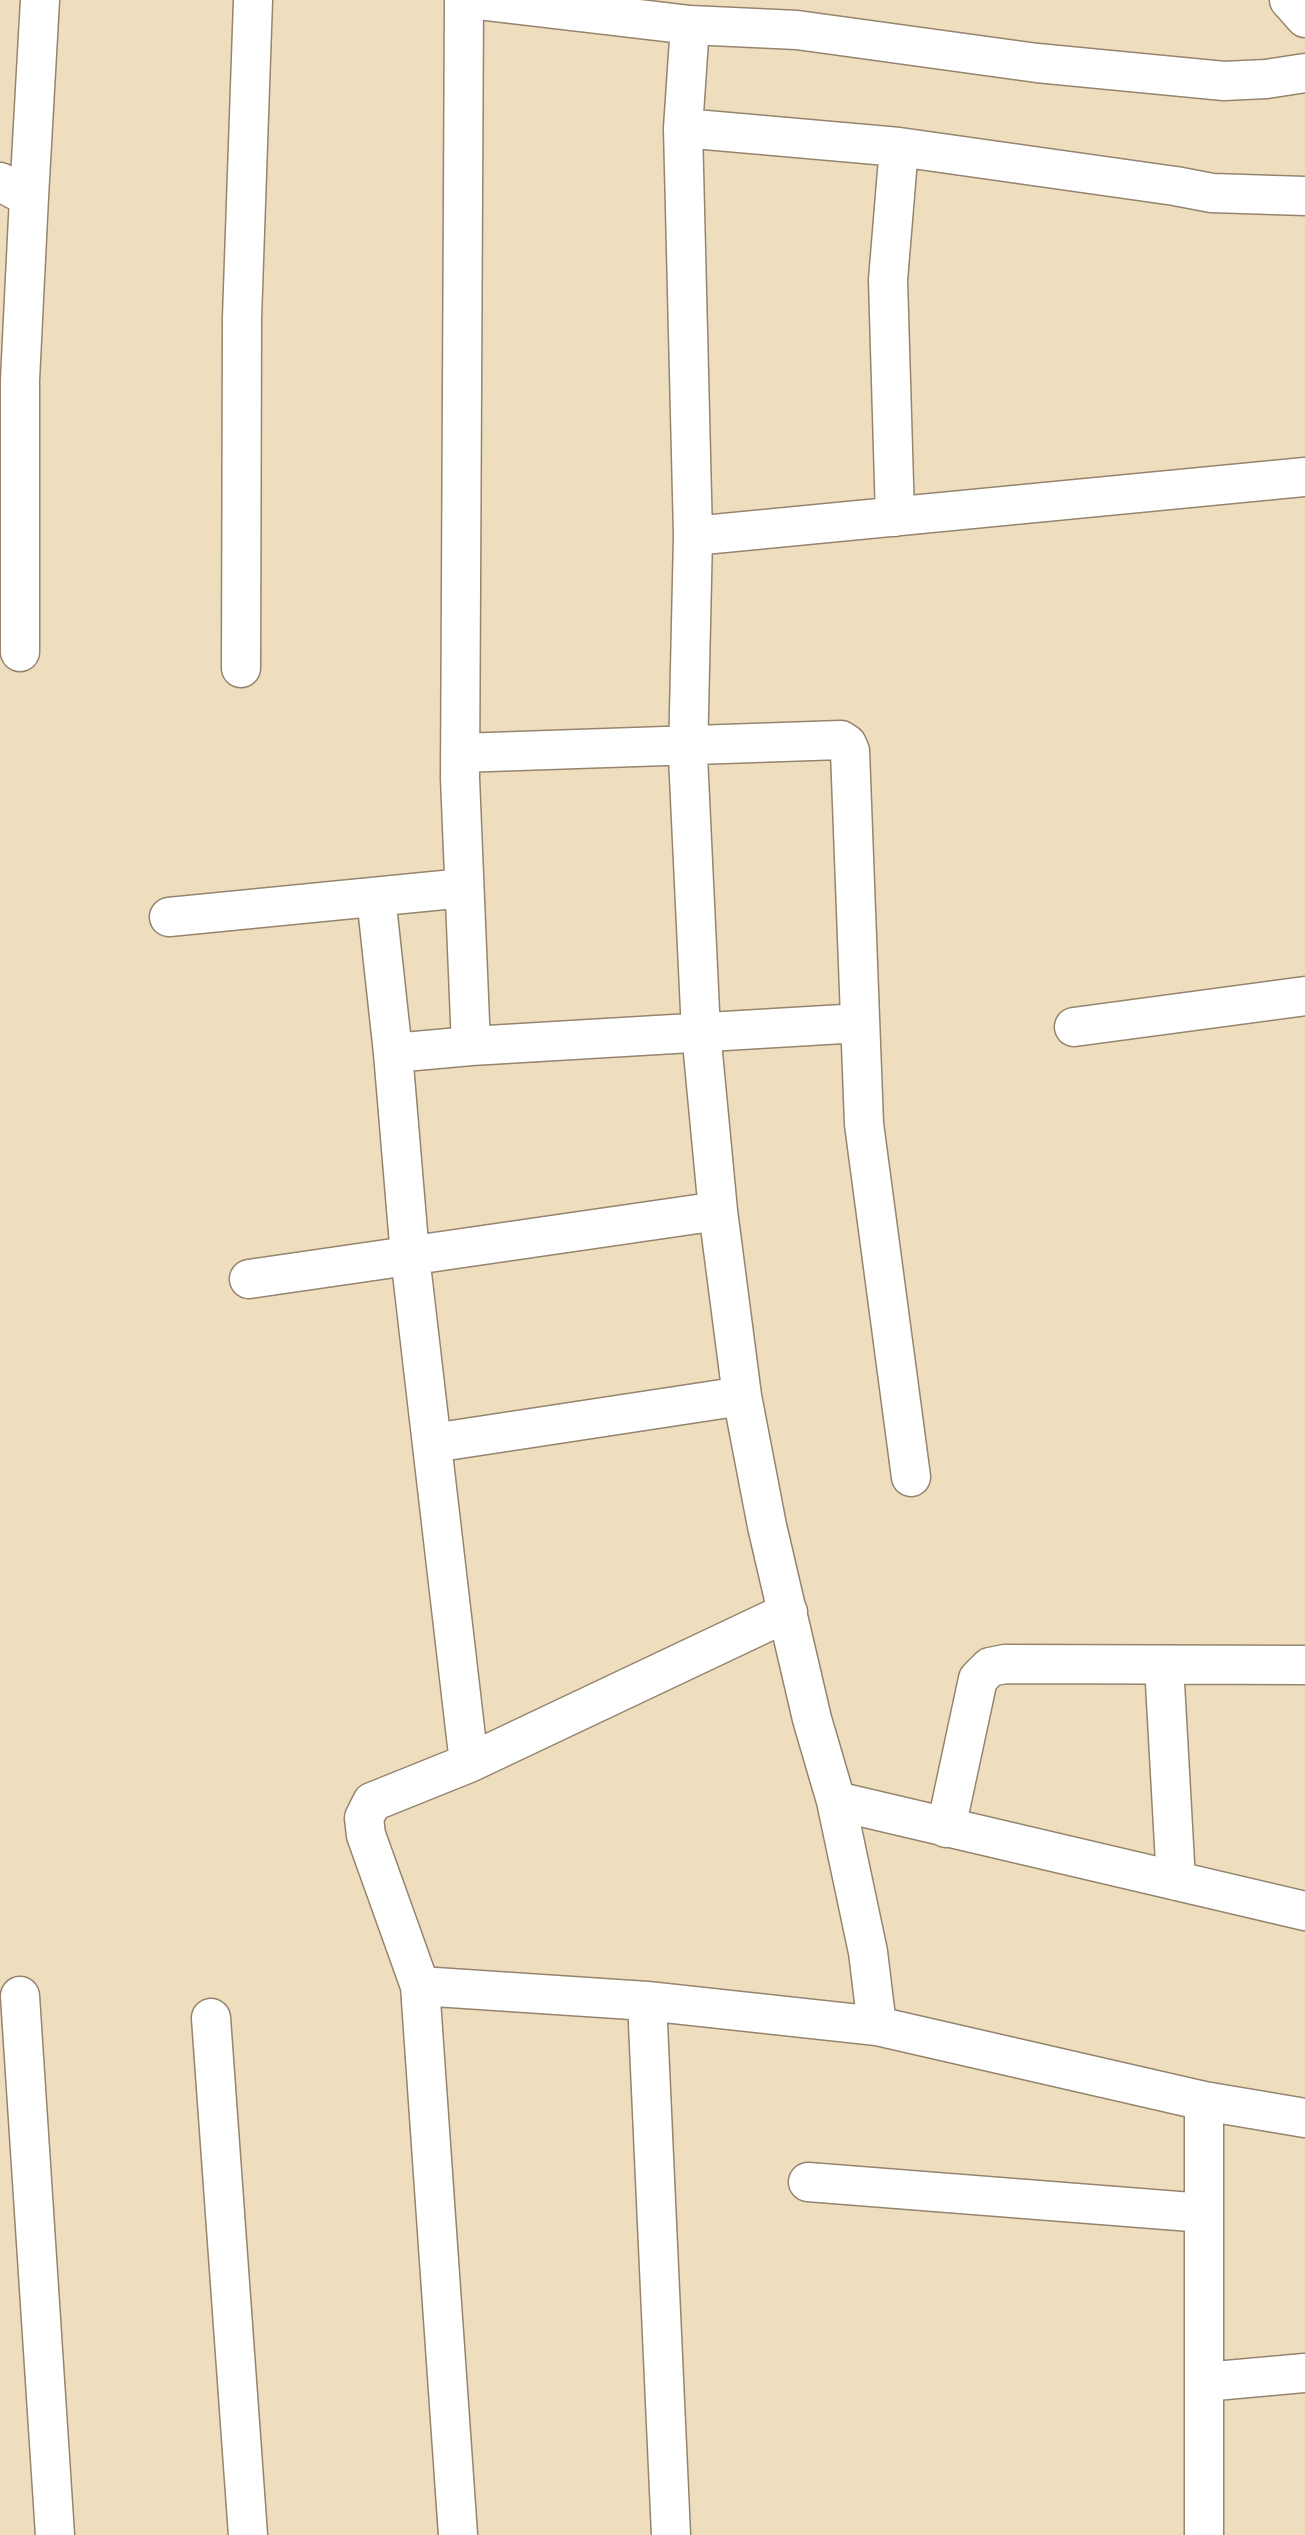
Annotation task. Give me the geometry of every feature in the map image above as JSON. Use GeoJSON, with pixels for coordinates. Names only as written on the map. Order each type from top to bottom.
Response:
{"type":"FeatureCollection","features":[{"type":"Feature","properties":{"kind":"street"},"geometry":{"type":"LineString","coordinates":[[20,652],[10,425],[14,189],[40,0]]}},
{"type":"Feature","properties":{"kind":"street"},"geometry":{"type":"LineString","coordinates":[[241,668],[242,318],[253,0]]}},
{"type":"Feature","properties":{"kind":"street"},"geometry":{"type":"LineString","coordinates":[[464,0],[460,753],[471,1046]]}},
{"type":"Feature","properties":{"kind":"street"},"geometry":{"type":"LineString","coordinates":[[477,0],[619,8],[690,25],[799,15],[1037,63],[1224,81],[1266,79],[1305,73]]}},
{"type":"Feature","properties":{"kind":"street"},"geometry":{"type":"LineString","coordinates":[[1289,0],[1305,18]]}},
{"type":"Feature","properties":{"kind":"street"},"geometry":{"type":"LineString","coordinates":[[690,25],[683,128],[692,536],[689,745],[701,1032],[718,1211],[742,1396],[767,1526],[812,1719],[836,1801],[868,1952],[877,2026]]}},
{"type":"Feature","properties":{"kind":"street"},"geometry":{"type":"LineString","coordinates":[[683,128],[899,147],[1175,186],[1212,194],[1305,196]]}},
{"type":"Feature","properties":{"kind":"street"},"geometry":{"type":"LineString","coordinates":[[895,517],[888,280],[899,147]]}},
{"type":"Feature","properties":{"kind":"street"},"geometry":{"type":"LineString","coordinates":[[692,536],[1305,477]]}},
{"type":"Feature","properties":{"kind":"street"},"geometry":{"type":"LineString","coordinates":[[460,753],[841,740],[847,744],[850,751],[864,1124],[911,1478]]}},
{"type":"Feature","properties":{"kind":"street"},"geometry":{"type":"LineString","coordinates":[[169,917],[464,888]]}},
{"type":"Feature","properties":{"kind":"street"},"geometry":{"type":"LineString","coordinates":[[376,897],[410,1255],[469,1763]]}},
{"type":"Feature","properties":{"kind":"street"},"geometry":{"type":"LineString","coordinates":[[1074,1027],[1305,996]]}},
{"type":"Feature","properties":{"kind":"street"},"geometry":{"type":"LineString","coordinates":[[393,1054],[471,1046],[860,1023]]}},
{"type":"Feature","properties":{"kind":"street"},"geometry":{"type":"LineString","coordinates":[[249,1279],[718,1211]]}},
{"type":"Feature","properties":{"kind":"street"},"geometry":{"type":"LineString","coordinates":[[433,1443],[742,1396]]}},
{"type":"Feature","properties":{"kind":"street"},"geometry":{"type":"LineString","coordinates":[[458,2535],[409,1955],[366,1835],[363,1818],[372,1802],[469,1763],[788,1612]]}},
{"type":"Feature","properties":{"kind":"street"},"geometry":{"type":"LineString","coordinates":[[946,1828],[978,1679],[990,1667],[1005,1664],[1305,1665]]}},
{"type":"Feature","properties":{"kind":"street"},"geometry":{"type":"LineString","coordinates":[[1164,1665],[1177,1881]]}},
{"type":"Feature","properties":{"kind":"street"},"geometry":{"type":"LineString","coordinates":[[836,1801],[1305,1911]]}},
{"type":"Feature","properties":{"kind":"street"},"geometry":{"type":"LineString","coordinates":[[409,1955],[647,2001],[877,2026],[1204,2101],[1305,2118]]}},
{"type":"Feature","properties":{"kind":"street"},"geometry":{"type":"LineString","coordinates":[[20,1996],[55,2535]]}},
{"type":"Feature","properties":{"kind":"street"},"geometry":{"type":"LineString","coordinates":[[647,2001],[670,2535]]}},
{"type":"Feature","properties":{"kind":"street"},"geometry":{"type":"LineString","coordinates":[[211,2018],[247,2535]]}},
{"type":"Feature","properties":{"kind":"street"},"geometry":{"type":"LineString","coordinates":[[1204,2101],[1204,2535]]}},
{"type":"Feature","properties":{"kind":"street"},"geometry":{"type":"LineString","coordinates":[[808,2182],[1204,2213]]}},
{"type":"Feature","properties":{"kind":"street"},"geometry":{"type":"LineString","coordinates":[[1204,2382],[1305,2373]]}}]}
